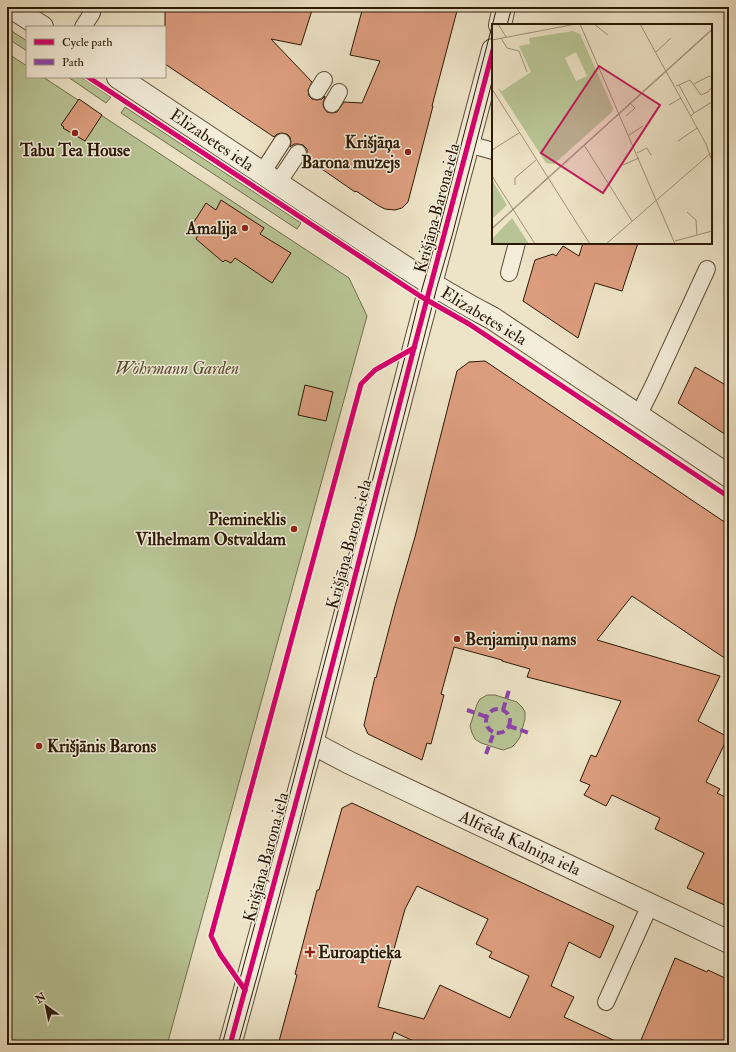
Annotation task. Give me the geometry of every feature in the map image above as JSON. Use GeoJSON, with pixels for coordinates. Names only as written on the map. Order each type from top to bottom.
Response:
{"type":"FeatureCollection","features":[{"type":"Feature","properties":{"kind":"street"},"geometry":{"type":"LineString","coordinates":[[12,7],[40,26]]}},
{"type":"Feature","properties":{"kind":"street"},"geometry":{"type":"LineString","coordinates":[[500,24],[504,7]]}},
{"type":"Feature","properties":{"kind":"street","name":"Krišjāņa Barona iela"},"geometry":{"type":"LineString","coordinates":[[230,1045],[312,743],[492,54]]}},
{"type":"Feature","properties":{"kind":"street","name":"Elizabetes iela"},"geometry":{"type":"LineString","coordinates":[[120,78],[431,284],[492,318],[729,476]]}},
{"type":"Feature","properties":{"kind":"street","name":"Alfrēda Kalniņa iela"},"geometry":{"type":"LineString","coordinates":[[312,743],[350,763],[729,942]]}},
{"type":"Feature","properties":{"kind":"lane"},"geometry":{"type":"LineString","coordinates":[[84,26],[92,13]]}},
{"type":"Feature","properties":{"kind":"lane"},"geometry":{"type":"LineString","coordinates":[[270,178],[282,142]]}},
{"type":"Feature","properties":{"kind":"lane"},"geometry":{"type":"LineString","coordinates":[[468,144],[492,151]]}},
{"type":"Feature","properties":{"kind":"lane"},"geometry":{"type":"LineString","coordinates":[[270,178],[298,153]]}},
{"type":"Feature","properties":{"kind":"lane"},"geometry":{"type":"LineString","coordinates":[[509,273],[517,244]]}},
{"type":"Feature","properties":{"kind":"lane"},"geometry":{"type":"LineString","coordinates":[[638,416],[707,269]]}},
{"type":"Feature","properties":{"kind":"lane"},"geometry":{"type":"LineString","coordinates":[[606,1002],[650,905]]}},
{"type":"Feature","properties":{"kind":"green space"},"geometry":{"type":"Polygon","coordinates":[[[7,28],[26,40],[26,50],[7,38],[7,28]]]}},
{"type":"Feature","properties":{"kind":"green space","name":"Wöhrmann Garden"},"geometry":{"type":"Polygon","coordinates":[[[7,53],[26,65],[26,78],[45,78],[349,278],[367,316],[167,1045],[7,1045],[7,53]]]}},
{"type":"Feature","properties":{"kind":"green space"},"geometry":{"type":"Polygon","coordinates":[[[69,78],[82,78],[111,97],[106,103],[69,78]]]}},
{"type":"Feature","properties":{"kind":"green space"},"geometry":{"type":"Polygon","coordinates":[[[125,107],[301,223],[297,229],[121,113],[125,107]]]}},
{"type":"Feature","properties":{"kind":"green space"},"geometry":{"type":"Polygon","coordinates":[[[487,695],[495,695],[517,702],[525,712],[525,719],[520,737],[512,747],[503,750],[481,743],[475,739],[472,733],[470,726],[477,704],[480,699],[487,695]]]}},
{"type":"Feature","properties":{"kind":"building"},"geometry":{"type":"Polygon","coordinates":[[[165,7],[313,7],[301,45],[271,39],[312,82],[308,90],[309,96],[312,99],[317,100],[322,99],[325,96],[323,104],[324,108],[327,112],[332,113],[337,112],[344,102],[362,103],[380,61],[350,55],[363,7],[458,7],[408,202],[402,208],[395,210],[385,209],[379,206],[356,191],[355,192],[306,158],[307,149],[303,145],[294,144],[290,147],[290,137],[287,134],[277,134],[274,137],[166,65],[165,7]]]}},
{"type":"Feature","properties":{"kind":"building"},"geometry":{"type":"Polygon","coordinates":[[[79,99],[102,115],[85,141],[63,128],[64,127],[61,125],[79,99]]]}},
{"type":"Feature","properties":{"kind":"building"},"geometry":{"type":"Polygon","coordinates":[[[221,200],[264,228],[260,234],[291,253],[272,283],[235,258],[231,263],[225,260],[223,262],[196,239],[198,235],[193,232],[196,228],[192,225],[206,203],[216,210],[221,200]]]}},
{"type":"Feature","properties":{"kind":"building"},"geometry":{"type":"Polygon","coordinates":[[[583,244],[638,244],[622,291],[595,283],[578,338],[523,301],[535,260],[553,254],[556,256],[563,246],[579,256],[583,244]]]}},
{"type":"Feature","properties":{"kind":"building"},"geometry":{"type":"Polygon","coordinates":[[[485,361],[729,525],[729,661],[632,596],[597,640],[720,676],[698,721],[728,737],[706,782],[720,789],[717,793],[729,799],[729,907],[687,888],[704,853],[655,829],[660,818],[612,795],[606,806],[584,795],[590,785],[580,781],[591,755],[596,757],[621,701],[527,677],[530,669],[454,647],[441,694],[444,695],[431,744],[427,743],[422,760],[368,734],[364,725],[375,677],[376,678],[415,537],[457,371],[469,362],[485,361]]]}},
{"type":"Feature","properties":{"kind":"building"},"geometry":{"type":"Polygon","coordinates":[[[695,367],[729,387],[729,437],[678,403],[695,367]]]}},
{"type":"Feature","properties":{"kind":"building"},"geometry":{"type":"Polygon","coordinates":[[[305,385],[333,392],[326,421],[298,415],[305,385]]]}},
{"type":"Feature","properties":{"kind":"building"},"geometry":{"type":"Polygon","coordinates":[[[352,803],[614,926],[600,958],[569,942],[551,986],[574,997],[564,1017],[624,1045],[422,1045],[394,1032],[390,1045],[278,1045],[297,975],[295,974],[317,890],[319,890],[342,808],[352,803]],[[417,886],[405,909],[378,1007],[424,1019],[440,985],[510,1018],[529,976],[489,957],[492,952],[476,944],[488,919],[417,886]]]}},
{"type":"Feature","properties":{"kind":"building"},"geometry":{"type":"Polygon","coordinates":[[[675,958],[707,972],[708,970],[729,980],[729,1045],[639,1045],[675,958]]]}},
{"type":"Feature","properties":{"kind":"tram line"},"geometry":{"type":"LineString","coordinates":[[493,24],[497,7]]}},
{"type":"Feature","properties":{"kind":"tram line"},"geometry":{"type":"LineString","coordinates":[[507,24],[512,7]]}},
{"type":"Feature","properties":{"kind":"tram line"},"geometry":{"type":"LineString","coordinates":[[222,1045],[281,828],[492,26]]}},
{"type":"Feature","properties":{"kind":"tram line"},"geometry":{"type":"LineString","coordinates":[[238,1045],[297,832],[437,287],[452,236],[492,82]]}},
{"type":"Feature","properties":{"kind":"marked path"},"geometry":{"type":"LineString","coordinates":[[503,710],[509,690]]}},
{"type":"Feature","properties":{"kind":"marked path"},"geometry":{"type":"LineString","coordinates":[[498,709],[506,713],[510,721],[506,729],[498,733],[490,729],[486,721],[490,713],[498,709]]}},
{"type":"Feature","properties":{"kind":"marked path"},"geometry":{"type":"LineString","coordinates":[[467,710],[487,717]]}},
{"type":"Feature","properties":{"kind":"marked path"},"geometry":{"type":"LineString","coordinates":[[509,726],[529,733]]}},
{"type":"Feature","properties":{"kind":"marked path"},"geometry":{"type":"LineString","coordinates":[[486,754],[494,732]]}},
{"type":"Feature","properties":{"kind":"cycle path"},"geometry":{"type":"LineString","coordinates":[[230,1045],[312,743],[492,54]]}},
{"type":"Feature","properties":{"kind":"cycle path"},"geometry":{"type":"LineString","coordinates":[[90,78],[420,296],[469,324],[729,497]]}},
{"type":"Feature","properties":{"kind":"cycle path"},"geometry":{"type":"LineString","coordinates":[[245,990],[220,954],[211,936],[361,384],[375,370],[414,348]]}},
{"type":"Feature","properties":{"kind":"place","name":"Tabu Tea House"},"geometry":{"type":"Point","coordinates":[75,133]}},
{"type":"Feature","properties":{"kind":"place","name":"Krišjāņa Barona muzejs"},"geometry":{"type":"Point","coordinates":[408,152]}},
{"type":"Feature","properties":{"kind":"place","name":"Amalija"},"geometry":{"type":"Point","coordinates":[245,228]}},
{"type":"Feature","properties":{"kind":"place","name":"Piemineklis Vilhelmam Ostvaldam"},"geometry":{"type":"Point","coordinates":[294,529]}},
{"type":"Feature","properties":{"kind":"place","name":"Benjamiņu nams"},"geometry":{"type":"Point","coordinates":[457,639]}},
{"type":"Feature","properties":{"kind":"place","name":"Krišjānis Barons"},"geometry":{"type":"Point","coordinates":[39,746]}},
{"type":"Feature","properties":{"kind":"place","name":"Euroaptieka"},"geometry":{"type":"Point","coordinates":[310,952]}}]}
